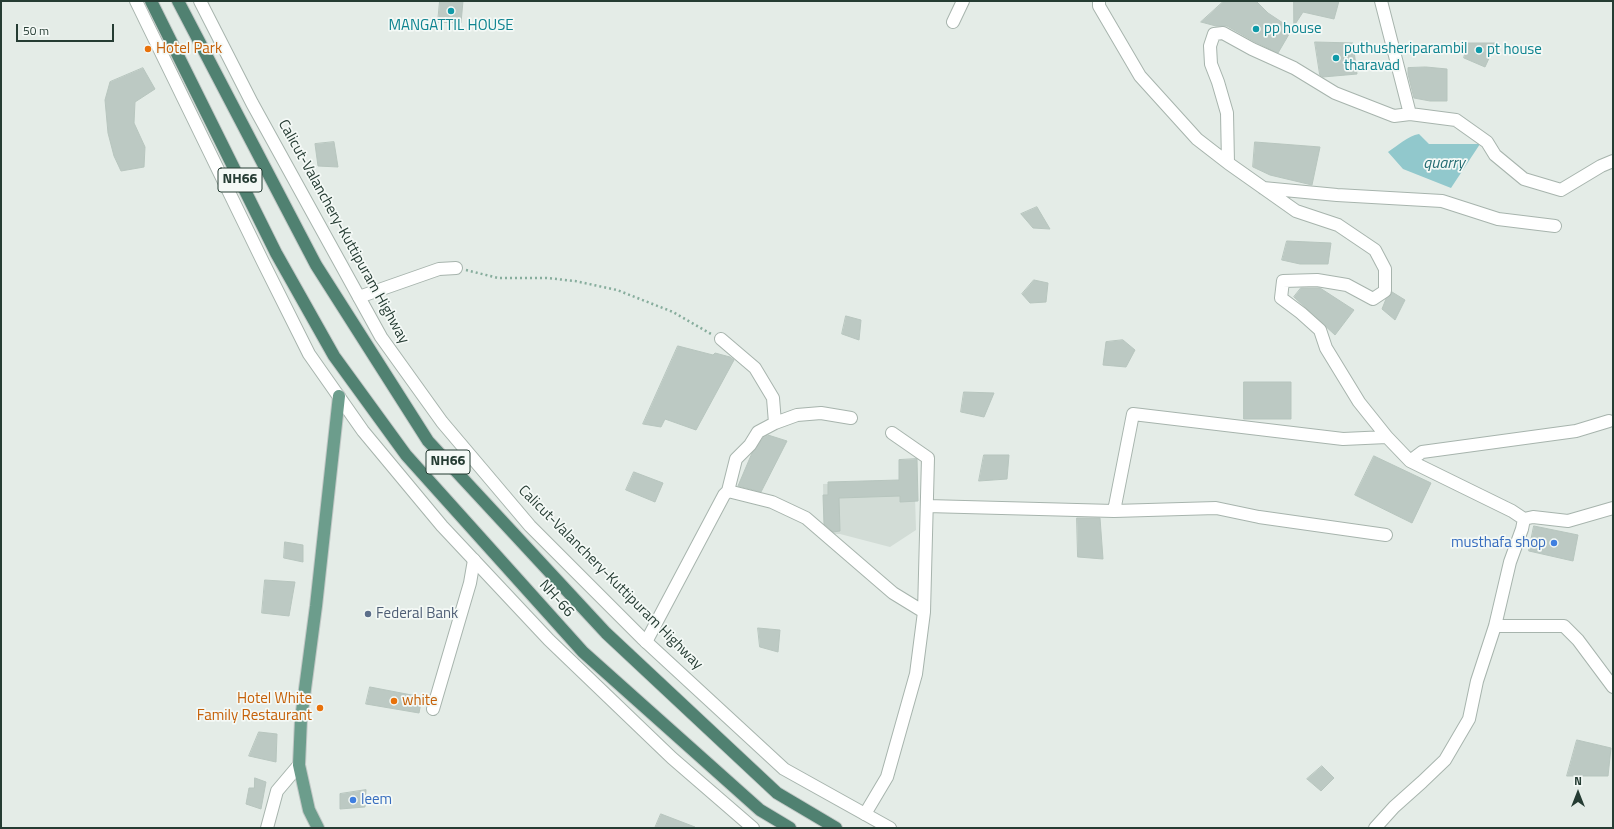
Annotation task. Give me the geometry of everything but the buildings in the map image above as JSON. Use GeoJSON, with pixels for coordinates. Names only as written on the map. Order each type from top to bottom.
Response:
{"type":"FeatureCollection","features":[{"type":"Feature","properties":{"kind":"highway","name":"NH-66"},"geometry":{"type":"LineString","coordinates":[[150,1],[276,253],[334,356],[406,455],[583,652],[760,810],[790,828]]}},
{"type":"Feature","properties":{"kind":"highway","name":"NH66"},"geometry":{"type":"LineString","coordinates":[[178,1],[316,265],[428,441],[606,633],[776,793],[836,828]]}},
{"type":"Feature","properties":{"kind":"main road"},"geometry":{"type":"LineString","coordinates":[[318,828],[309,810],[299,765],[301,719],[316,606],[338,396]]}},
{"type":"Feature","properties":{"kind":"street","name":"NH66"},"geometry":{"type":"LineString","coordinates":[[136,1],[302,340],[338,396],[363,431],[442,526],[549,640],[672,758],[753,828]]}},
{"type":"Feature","properties":{"kind":"street","name":"Calicut-Valanchery-Kuttipuram Highway"},"geometry":{"type":"LineString","coordinates":[[200,1],[252,103],[381,337],[442,422],[530,526],[646,642],[784,769],[890,828]]}},
{"type":"Feature","properties":{"kind":"street"},"geometry":{"type":"LineString","coordinates":[[953,22],[963,1]]}},
{"type":"Feature","properties":{"kind":"street"},"geometry":{"type":"LineString","coordinates":[[1099,1],[1099,6],[1140,76],[1198,139],[1262,188],[1296,211],[1338,225],[1376,250],[1385,269],[1385,291],[1373,299],[1347,286],[1316,280],[1283,281],[1281,298],[1320,330],[1326,348],[1359,402],[1387,437],[1410,461],[1512,511],[1524,519],[1534,517],[1568,521],[1613,508]]}},
{"type":"Feature","properties":{"kind":"street"},"geometry":{"type":"LineString","coordinates":[[1381,1],[1410,114]]}},
{"type":"Feature","properties":{"kind":"street"},"geometry":{"type":"LineString","coordinates":[[1228,163],[1227,113],[1211,64],[1210,46],[1214,34],[1223,33],[1252,49],[1294,68],[1335,92],[1394,116],[1410,114],[1456,120],[1487,142],[1495,155],[1524,179],[1561,190],[1601,166],[1613,161]]}},
{"type":"Feature","properties":{"kind":"street"},"geometry":{"type":"LineString","coordinates":[[1262,188],[1337,195],[1442,201],[1498,220],[1554,226]]}},
{"type":"Feature","properties":{"kind":"street"},"geometry":{"type":"LineString","coordinates":[[359,297],[440,269],[456,268]]}},
{"type":"Feature","properties":{"kind":"street"},"geometry":{"type":"LineString","coordinates":[[721,339],[755,368],[773,398],[775,423]]}},
{"type":"Feature","properties":{"kind":"street"},"geometry":{"type":"LineString","coordinates":[[646,642],[724,495],[728,491],[736,459],[750,445],[758,432],[775,423],[797,415],[821,413],[851,418]]}},
{"type":"Feature","properties":{"kind":"street"},"geometry":{"type":"LineString","coordinates":[[1114,511],[1133,414],[1343,439],[1387,437]]}},
{"type":"Feature","properties":{"kind":"street"},"geometry":{"type":"LineString","coordinates":[[1410,461],[1422,452],[1576,431],[1609,421]]}},
{"type":"Feature","properties":{"kind":"street"},"geometry":{"type":"LineString","coordinates":[[865,814],[887,777],[916,674],[924,612],[928,458],[892,433]]}},
{"type":"Feature","properties":{"kind":"street"},"geometry":{"type":"LineString","coordinates":[[728,491],[772,502],[806,518],[893,593],[924,612]]}},
{"type":"Feature","properties":{"kind":"street"},"geometry":{"type":"LineString","coordinates":[[927,506],[1114,511],[1216,508],[1259,517],[1386,535]]}},
{"type":"Feature","properties":{"kind":"street"},"geometry":{"type":"LineString","coordinates":[[1375,828],[1394,807],[1445,760],[1469,719],[1477,681],[1495,626],[1510,562],[1524,519]]}},
{"type":"Feature","properties":{"kind":"street"},"geometry":{"type":"LineString","coordinates":[[433,709],[470,583],[474,560]]}},
{"type":"Feature","properties":{"kind":"street"},"geometry":{"type":"LineString","coordinates":[[1495,626],[1564,626],[1578,640],[1613,687]]}},
{"type":"Feature","properties":{"kind":"street"},"geometry":{"type":"LineString","coordinates":[[267,828],[277,790],[299,765]]}},
{"type":"Feature","properties":{"kind":"path"},"geometry":{"type":"LineString","coordinates":[[456,268],[498,278],[547,278],[568,280],[617,290],[673,312],[721,339]]}},
{"type":"Feature","properties":{"kind":"shaded area"},"geometry":{"type":"Polygon","coordinates":[[[914,463],[916,530],[890,547],[840,534],[824,534],[823,484],[901,482],[914,463]]]}},
{"type":"Feature","properties":{"kind":"water","name":"quarry"},"geometry":{"type":"Polygon","coordinates":[[[1419,134],[1429,144],[1480,144],[1451,188],[1403,169],[1388,152],[1407,139],[1419,134]]]}},
{"type":"Feature","properties":{"kind":"place","name":"MANGATTIL HOUSE"},"geometry":{"type":"Point","coordinates":[451,11]}},
{"type":"Feature","properties":{"kind":"place","name":"pp house"},"geometry":{"type":"Point","coordinates":[1256,29]}},
{"type":"Feature","properties":{"kind":"place","name":"Hotel Park"},"geometry":{"type":"Point","coordinates":[148,49]}},
{"type":"Feature","properties":{"kind":"place","name":"pt house"},"geometry":{"type":"Point","coordinates":[1479,50]}},
{"type":"Feature","properties":{"kind":"place","name":"puthusheriparambil tharavad"},"geometry":{"type":"Point","coordinates":[1336,58]}},
{"type":"Feature","properties":{"kind":"place","name":"musthafa shop"},"geometry":{"type":"Point","coordinates":[1554,543]}},
{"type":"Feature","properties":{"kind":"place","name":"Federal Bank"},"geometry":{"type":"Point","coordinates":[368,614]}},
{"type":"Feature","properties":{"kind":"place","name":"white"},"geometry":{"type":"Point","coordinates":[394,701]}},
{"type":"Feature","properties":{"kind":"place","name":"Hotel White Family Restaurant"},"geometry":{"type":"Point","coordinates":[320,708]}},
{"type":"Feature","properties":{"kind":"place","name":"leem"},"geometry":{"type":"Point","coordinates":[353,800]}}]}
